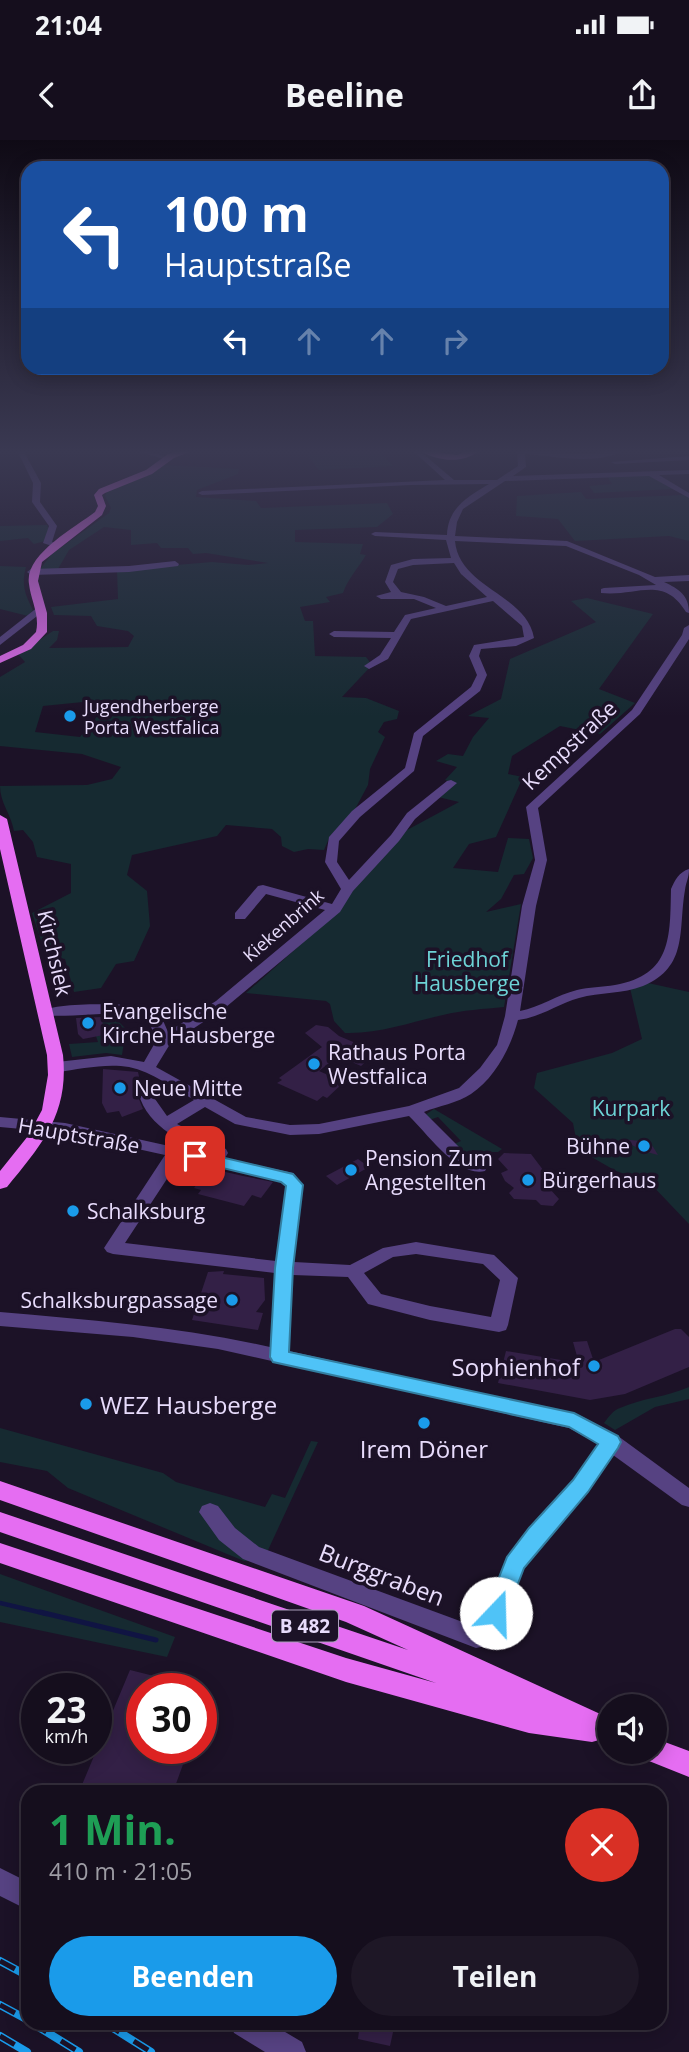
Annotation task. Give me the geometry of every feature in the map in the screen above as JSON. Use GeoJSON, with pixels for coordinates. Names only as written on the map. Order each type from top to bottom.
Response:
{"type":"FeatureCollection","features":[{"type":"Feature","properties":{"kind":"main road"},"geometry":{"type":"LineString","coordinates":[[0,660],[28,646],[40,636],[43,623],[31,581],[32,572],[38,561],[64,539]]}},
{"type":"Feature","properties":{"kind":"main road","name":"Kirchsiek"},"geometry":{"type":"LineString","coordinates":[[0,819],[57,1067],[58,1088],[45,1126],[4,1176]]}},
{"type":"Feature","properties":{"kind":"main road"},"geometry":{"type":"LineString","coordinates":[[0,1490],[355,1614],[597,1726]]}},
{"type":"Feature","properties":{"kind":"main road","name":"B 482"},"geometry":{"type":"LineString","coordinates":[[0,1522],[597,1728]]}},
{"type":"Feature","properties":{"kind":"main road"},"geometry":{"type":"LineString","coordinates":[[0,1553],[346,1670],[529,1721],[597,1730]]}},
{"type":"Feature","properties":{"kind":"main road"},"geometry":{"type":"LineString","coordinates":[[667,1755],[689,1764]]}},
{"type":"Feature","properties":{"kind":"street"},"geometry":{"type":"LineString","coordinates":[[48,539],[47,543],[55,546]]}},
{"type":"Feature","properties":{"kind":"street","name":"Kiekenbrink"},"geometry":{"type":"LineString","coordinates":[[148,1068],[164,1041],[221,1004],[335,909],[348,889],[331,862],[333,840],[356,814],[410,769],[418,735],[423,729],[441,719],[452,706],[477,689],[482,675],[474,656],[477,648],[488,644],[522,642],[529,638],[527,625],[523,620],[493,598],[457,560],[449,546],[449,539]]}},
{"type":"Feature","properties":{"kind":"street"},"geometry":{"type":"LineString","coordinates":[[487,539],[567,544],[667,587],[682,597],[689,610]]}},
{"type":"Feature","properties":{"kind":"street"},"geometry":{"type":"LineString","coordinates":[[397,594],[389,582],[394,567],[413,562],[457,560]]}},
{"type":"Feature","properties":{"kind":"street"},"geometry":{"type":"LineString","coordinates":[[32,572],[130,569],[175,564]]}},
{"type":"Feature","properties":{"kind":"street"},"geometry":{"type":"LineString","coordinates":[[654,580],[689,579]]}},
{"type":"Feature","properties":{"kind":"street"},"geometry":{"type":"LineString","coordinates":[[604,591],[667,587]]}},
{"type":"Feature","properties":{"kind":"street"},"geometry":{"type":"LineString","coordinates":[[381,596],[397,594],[425,598],[444,608]]}},
{"type":"Feature","properties":{"kind":"street"},"geometry":{"type":"LineString","coordinates":[[369,666],[384,657],[408,617],[493,598]]}},
{"type":"Feature","properties":{"kind":"street"},"geometry":{"type":"LineString","coordinates":[[0,642],[41,609]]}},
{"type":"Feature","properties":{"kind":"street","name":"Kempstraße"},"geometry":{"type":"LineString","coordinates":[[57,1067],[111,1061],[134,1063],[148,1068],[241,1121],[290,1130],[319,1129],[413,1110],[465,1091],[485,1071],[504,1045],[512,1016],[529,906],[541,860],[532,807],[636,712],[689,628]]}},
{"type":"Feature","properties":{"kind":"street"},"geometry":{"type":"LineString","coordinates":[[334,634],[398,635]]}},
{"type":"Feature","properties":{"kind":"street"},"geometry":{"type":"LineString","coordinates":[[348,889],[396,838],[411,816],[451,783]]}},
{"type":"Feature","properties":{"kind":"street"},"geometry":{"type":"LineString","coordinates":[[512,1016],[526,1016],[578,994],[642,982],[657,974],[672,957],[683,930],[678,889],[689,873]]}},
{"type":"Feature","properties":{"kind":"street"},"geometry":{"type":"LineString","coordinates":[[240,916],[263,889],[335,909]]}},
{"type":"Feature","properties":{"kind":"street"},"geometry":{"type":"LineString","coordinates":[[45,1013],[79,1009],[144,1009],[153,1012],[164,1041]]}},
{"type":"Feature","properties":{"kind":"street"},"geometry":{"type":"LineString","coordinates":[[145,1086],[148,1101],[165,1124],[220,1153],[216,1160]]}},
{"type":"Feature","properties":{"kind":"street"},"geometry":{"type":"LineString","coordinates":[[165,1124],[205,1100]]}},
{"type":"Feature","properties":{"kind":"street"},"geometry":{"type":"LineString","coordinates":[[413,1110],[465,1163],[479,1167]]}},
{"type":"Feature","properties":{"kind":"street","name":"Hauptstraße"},"geometry":{"type":"LineString","coordinates":[[0,1122],[45,1126],[287,1177],[295,1185],[284,1268],[279,1357]]}},
{"type":"Feature","properties":{"kind":"street"},"geometry":{"type":"LineString","coordinates":[[175,1153],[113,1248],[284,1268],[353,1271],[390,1252],[416,1248],[488,1259],[509,1278],[499,1325],[430,1313],[375,1299],[353,1271]]}},
{"type":"Feature","properties":{"kind":"street"},"geometry":{"type":"LineString","coordinates":[[0,1319],[179,1335],[574,1421],[611,1442],[688,1497]]}},
{"type":"Feature","properties":{"kind":"street","name":"Burggraben"},"geometry":{"type":"LineString","coordinates":[[210,1512],[227,1534],[251,1553],[476,1638],[487,1637],[515,1564],[581,1486],[611,1442]]}},
{"type":"Feature","properties":{"kind":"street"},"geometry":{"type":"LineString","coordinates":[[0,1881],[21,1893]]}},
{"type":"Feature","properties":{"kind":"street"},"geometry":{"type":"LineString","coordinates":[[256,2030],[292,2052]]}},
{"type":"Feature","properties":{"kind":"green space"},"geometry":{"type":"Polygon","coordinates":[[[29,539],[46,539],[45,541],[34,544],[29,539]]]}},
{"type":"Feature","properties":{"kind":"green space"},"geometry":{"type":"Polygon","coordinates":[[[73,539],[85,539],[69,550],[58,569],[40,569],[52,554],[73,539]]]}},
{"type":"Feature","properties":{"kind":"green space"},"geometry":{"type":"Polygon","coordinates":[[[131,539],[295,539],[295,542],[363,544],[360,554],[366,555],[343,593],[326,597],[330,602],[300,607],[305,621],[313,621],[315,656],[366,657],[372,665],[342,697],[366,698],[399,711],[397,719],[384,722],[378,732],[385,737],[370,769],[368,785],[353,813],[330,836],[324,850],[294,852],[282,846],[281,837],[272,829],[226,825],[217,836],[132,855],[127,875],[147,891],[150,926],[134,961],[116,964],[101,988],[74,992],[65,959],[46,956],[32,913],[71,893],[71,864],[37,857],[33,842],[23,830],[14,831],[0,786],[87,785],[112,779],[121,767],[82,754],[0,746],[0,677],[25,662],[18,654],[53,631],[59,631],[57,640],[49,648],[128,647],[134,636],[128,631],[97,626],[91,616],[54,615],[51,607],[118,599],[117,570],[212,562],[248,565],[268,563],[206,553],[193,554],[188,548],[161,548],[157,543],[131,545],[131,539]],[[93,701],[43,706],[35,732],[80,737],[100,713],[93,701]]]}},
{"type":"Feature","properties":{"kind":"green space"},"geometry":{"type":"Polygon","coordinates":[[[574,539],[608,539],[575,541],[574,539]]]}},
{"type":"Feature","properties":{"kind":"green space"},"geometry":{"type":"Polygon","coordinates":[[[0,566],[26,567],[25,589],[33,610],[28,616],[0,609],[0,566]]]}},
{"type":"Feature","properties":{"kind":"green space","name":"Friedhof Hausberge"},"geometry":{"type":"Polygon","coordinates":[[[587,598],[653,614],[599,689],[635,703],[600,734],[560,726],[512,756],[508,774],[523,777],[496,837],[469,844],[453,868],[498,872],[508,838],[529,839],[533,858],[524,874],[514,875],[501,899],[486,912],[521,904],[504,1007],[451,1013],[370,1032],[345,1033],[334,1021],[330,1004],[326,1001],[246,993],[336,913],[361,880],[407,830],[459,802],[438,797],[454,783],[445,780],[457,767],[436,761],[448,754],[463,756],[473,737],[489,718],[468,716],[501,699],[510,659],[596,622],[571,601],[587,598]]]}},
{"type":"Feature","properties":{"kind":"green space","name":"Kurpark"},"geometry":{"type":"Polygon","coordinates":[[[648,983],[689,992],[689,1224],[649,1182],[616,1171],[588,1155],[577,1144],[573,1123],[534,1088],[537,1073],[612,1053],[642,1039],[630,988],[648,983]]]}},
{"type":"Feature","properties":{"kind":"green space"},"geometry":{"type":"Polygon","coordinates":[[[109,1012],[126,1029],[122,1055],[106,1053],[72,1057],[69,1044],[98,1042],[96,1036],[104,1034],[98,1019],[105,1018],[105,1013],[109,1012]]]}},
{"type":"Feature","properties":{"kind":"green space"},"geometry":{"type":"Polygon","coordinates":[[[434,1109],[502,1149],[489,1152],[487,1157],[483,1157],[483,1151],[472,1150],[472,1156],[463,1154],[452,1145],[461,1141],[438,1117],[429,1120],[425,1115],[434,1109]]]}},
{"type":"Feature","properties":{"kind":"green space"},"geometry":{"type":"Polygon","coordinates":[[[689,1387],[689,1399],[655,1407],[615,1430],[604,1423],[617,1409],[689,1387]]]}},
{"type":"Feature","properties":{"kind":"green space"},"geometry":{"type":"Polygon","coordinates":[[[0,1428],[163,1473],[176,1482],[265,1507],[272,1494],[285,1498],[311,1441],[318,1442],[263,1561],[244,1561],[68,1488],[47,1471],[0,1462],[0,1428]]]}},
{"type":"Feature","properties":{"kind":"green space"},"geometry":{"type":"Polygon","coordinates":[[[0,1574],[175,1637],[167,1657],[0,1622],[0,1574]]]}},
{"type":"Feature","properties":{"kind":"building","name":"Evangelische Kirche Hausberge"},"geometry":{"type":"Polygon","coordinates":[[[102,1017],[104,1035],[83,1039],[78,1034],[76,1018],[102,1017]]]}},
{"type":"Feature","properties":{"kind":"building","name":"Rathaus Porta Westfalica"},"geometry":{"type":"Polygon","coordinates":[[[316,1025],[328,1027],[339,1036],[377,1052],[361,1066],[338,1056],[319,1071],[344,1082],[327,1098],[323,1096],[317,1101],[277,1083],[282,1080],[279,1078],[322,1047],[305,1033],[316,1025]]]}},
{"type":"Feature","properties":{"kind":"building","name":"Neue Mitte"},"geometry":{"type":"Polygon","coordinates":[[[103,1069],[138,1072],[140,1081],[134,1087],[143,1109],[122,1117],[119,1111],[107,1113],[102,1103],[103,1069]]]}},
{"type":"Feature","properties":{"kind":"building","name":"Bühne"},"geometry":{"type":"Polygon","coordinates":[[[621,1139],[650,1142],[658,1155],[643,1151],[621,1139]]]}},
{"type":"Feature","properties":{"kind":"building","name":"Bürgerhaus"},"geometry":{"type":"Polygon","coordinates":[[[504,1153],[531,1154],[556,1187],[550,1189],[559,1199],[553,1206],[541,1205],[536,1200],[514,1199],[509,1193],[514,1188],[505,1181],[501,1173],[508,1170],[498,1159],[504,1153]]]}},
{"type":"Feature","properties":{"kind":"building","name":"Pension Zum Angestellten"},"geometry":{"type":"Polygon","coordinates":[[[358,1159],[369,1167],[337,1185],[326,1176],[358,1159]]]}},
{"type":"Feature","properties":{"kind":"building"},"geometry":{"type":"Polygon","coordinates":[[[208,1168],[273,1182],[261,1198],[252,1195],[244,1206],[198,1194],[201,1190],[194,1188],[208,1168]]]}},
{"type":"Feature","properties":{"kind":"building","name":"Schalksburgpassage"},"geometry":{"type":"Polygon","coordinates":[[[224,1271],[223,1274],[264,1278],[265,1300],[256,1312],[263,1313],[258,1330],[192,1320],[208,1272],[224,1271]]]}},
{"type":"Feature","properties":{"kind":"building","name":"Sophienhof"},"geometry":{"type":"Polygon","coordinates":[[[675,1329],[681,1329],[689,1337],[689,1367],[625,1394],[590,1400],[498,1383],[506,1351],[579,1363],[573,1342],[587,1341],[594,1362],[675,1329]]]}},
{"type":"Feature","properties":{"kind":"building"},"geometry":{"type":"Polygon","coordinates":[[[126,1680],[126,1764],[183,1764],[176,1785],[82,1785],[91,1764],[112,1764],[112,1713],[126,1680]]]}},
{"type":"Feature","properties":{"kind":"building"},"geometry":{"type":"Polygon","coordinates":[[[359,2030],[393,2030],[390,2046],[358,2039],[359,2030]]]}},
{"type":"Feature","properties":{"kind":"waterway"},"geometry":{"type":"LineString","coordinates":[[0,1603],[47,1614]]}},
{"type":"Feature","properties":{"kind":"waterway"},"geometry":{"type":"LineString","coordinates":[[40,1612],[156,1640]]}},
{"type":"Feature","properties":{"kind":"railway"},"geometry":{"type":"LineString","coordinates":[[0,1961],[21,1972]]}},
{"type":"Feature","properties":{"kind":"railway"},"geometry":{"type":"LineString","coordinates":[[0,2005],[21,2016]]}},
{"type":"Feature","properties":{"kind":"railway"},"geometry":{"type":"LineString","coordinates":[[43,2030],[79,2052]]}},
{"type":"Feature","properties":{"kind":"railway"},"geometry":{"type":"LineString","coordinates":[[116,2030],[151,2052]]}},
{"type":"Feature","properties":{"kind":"railway"},"geometry":{"type":"LineString","coordinates":[[0,2036],[27,2052]]}},
{"type":"Feature","properties":{"kind":"place","name":"Jugendherberge Porta Westfalica"},"geometry":{"type":"Point","coordinates":[70,716]}},
{"type":"Feature","properties":{"kind":"place","name":"Evangelische Kirche Hausberge"},"geometry":{"type":"Point","coordinates":[88,1023]}},
{"type":"Feature","properties":{"kind":"place","name":"Rathaus Porta Westfalica"},"geometry":{"type":"Point","coordinates":[314,1064]}},
{"type":"Feature","properties":{"kind":"place","name":"Neue Mitte"},"geometry":{"type":"Point","coordinates":[120,1088]}},
{"type":"Feature","properties":{"kind":"place","name":"Bühne"},"geometry":{"type":"Point","coordinates":[644,1146]}},
{"type":"Feature","properties":{"kind":"place","name":"Pension Zum Angestellten"},"geometry":{"type":"Point","coordinates":[351,1170]}},
{"type":"Feature","properties":{"kind":"place","name":"Bürgerhaus"},"geometry":{"type":"Point","coordinates":[528,1180]}},
{"type":"Feature","properties":{"kind":"place","name":"Schalksburg"},"geometry":{"type":"Point","coordinates":[73,1211]}},
{"type":"Feature","properties":{"kind":"place","name":"Schalksburgpassage"},"geometry":{"type":"Point","coordinates":[232,1300]}},
{"type":"Feature","properties":{"kind":"place","name":"Sophienhof"},"geometry":{"type":"Point","coordinates":[594,1366]}},
{"type":"Feature","properties":{"kind":"place","name":"WEZ Hausberge"},"geometry":{"type":"Point","coordinates":[86,1404]}},
{"type":"Feature","properties":{"kind":"place","name":"Irem Döner"},"geometry":{"type":"Point","coordinates":[424,1423]}},
{"type":"Feature","properties":{"kind":"route"},"geometry":{"type":"LineString","coordinates":[[195,1156],[287,1177],[295,1185],[284,1268],[279,1357],[574,1421],[611,1442],[581,1486],[515,1564],[496,1613]]}}]}
